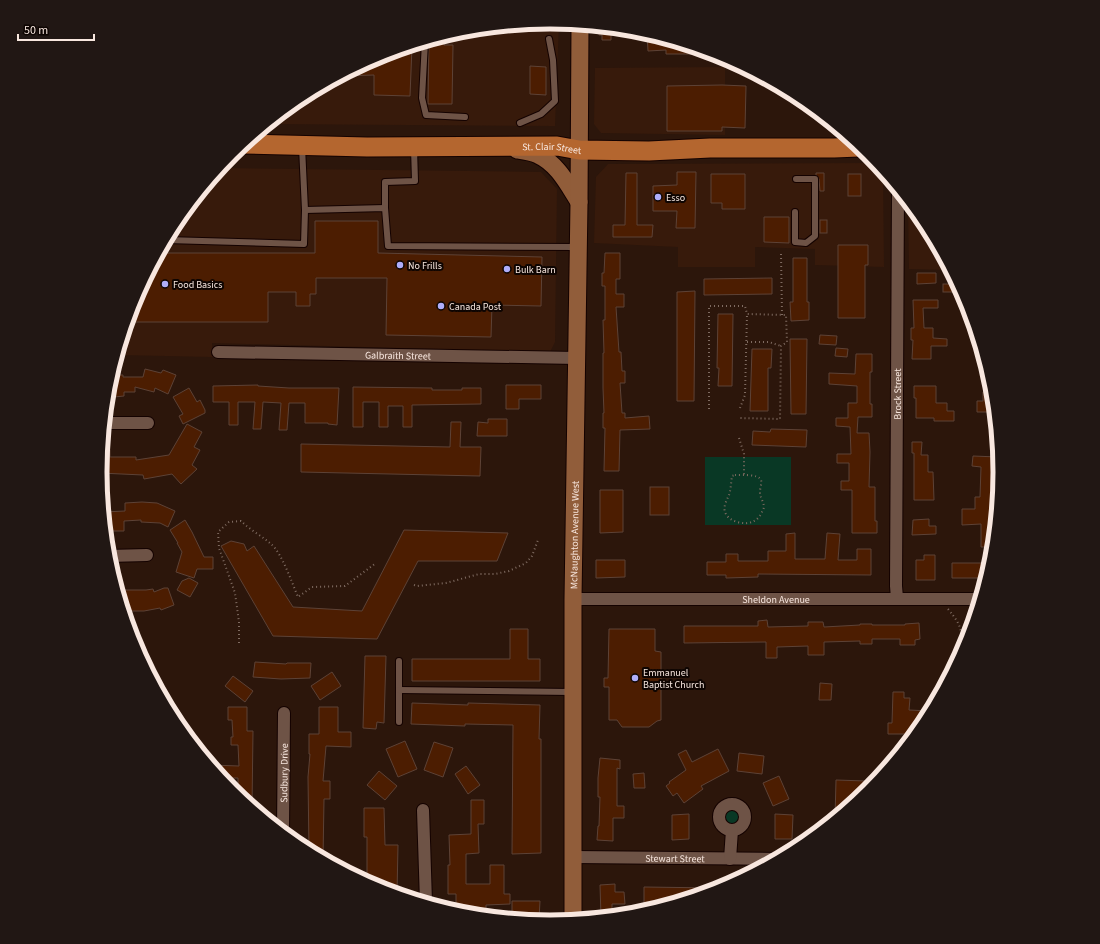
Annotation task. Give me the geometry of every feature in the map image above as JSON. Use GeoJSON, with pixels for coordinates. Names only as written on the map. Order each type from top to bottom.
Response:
{"type":"FeatureCollection","features":[{"type":"Feature","properties":{"kind":"main road","name":"McNaughton Avenue West"},"geometry":{"type":"LineString","coordinates":[[573,914],[573,599],[580,30]]}},
{"type":"Feature","properties":{"kind":"main road","name":"St. Clair Street"},"geometry":{"type":"LineString","coordinates":[[253,144],[414,147],[557,146],[579,150],[649,151],[710,148],[826,148],[849,146]]}},
{"type":"Feature","properties":{"kind":"main road"},"geometry":{"type":"LineString","coordinates":[[505,147],[538,155],[552,164],[564,178],[579,202]]}},
{"type":"Feature","properties":{"kind":"street","name":"Brock Street"},"geometry":{"type":"LineString","coordinates":[[897,598],[898,198]]}},
{"type":"Feature","properties":{"kind":"street","name":"Galbraith Street"},"geometry":{"type":"LineString","coordinates":[[218,352],[577,358]]}},
{"type":"Feature","properties":{"kind":"street"},"geometry":{"type":"LineString","coordinates":[[110,423],[148,423]]}},
{"type":"Feature","properties":{"kind":"street"},"geometry":{"type":"LineString","coordinates":[[116,556],[147,555]]}},
{"type":"Feature","properties":{"kind":"street","name":"Sheldon Avenue"},"geometry":{"type":"LineString","coordinates":[[573,599],[974,599]]}},
{"type":"Feature","properties":{"kind":"street","name":"Sudbury Drive"},"geometry":{"type":"LineString","coordinates":[[284,713],[284,826]]}},
{"type":"Feature","properties":{"kind":"street"},"geometry":{"type":"LineString","coordinates":[[423,810],[426,897]]}},
{"type":"Feature","properties":{"kind":"street"},"geometry":{"type":"LineString","coordinates":[[730,859],[732,830]]}},
{"type":"Feature","properties":{"kind":"street","name":"Stewart Street"},"geometry":{"type":"LineString","coordinates":[[573,857],[765,859]]}},
{"type":"Feature","properties":{"kind":"lane"},"geometry":{"type":"LineString","coordinates":[[520,123],[541,114],[554,101],[554,60],[549,39]]}},
{"type":"Feature","properties":{"kind":"lane"},"geometry":{"type":"LineString","coordinates":[[425,47],[422,98],[426,115],[465,117]]}},
{"type":"Feature","properties":{"kind":"lane"},"geometry":{"type":"LineString","coordinates":[[173,240],[304,244],[305,210],[302,145]]}},
{"type":"Feature","properties":{"kind":"lane"},"geometry":{"type":"LineString","coordinates":[[414,147],[415,181],[385,182],[385,208],[388,246],[578,247]]}},
{"type":"Feature","properties":{"kind":"lane"},"geometry":{"type":"LineString","coordinates":[[795,212],[795,242],[806,243],[814,236],[815,180],[796,179]]}},
{"type":"Feature","properties":{"kind":"lane"},"geometry":{"type":"LineString","coordinates":[[305,210],[385,208]]}},
{"type":"Feature","properties":{"kind":"lane"},"geometry":{"type":"LineString","coordinates":[[398,661],[399,722]]}},
{"type":"Feature","properties":{"kind":"lane"},"geometry":{"type":"LineString","coordinates":[[399,690],[574,692]]}},
{"type":"Feature","properties":{"kind":"path"},"geometry":{"type":"LineString","coordinates":[[781,254],[782,315]]}},
{"type":"Feature","properties":{"kind":"path"},"geometry":{"type":"LineString","coordinates":[[709,409],[709,306],[745,306],[747,314],[745,395],[740,408]]}},
{"type":"Feature","properties":{"kind":"path"},"geometry":{"type":"LineString","coordinates":[[747,314],[786,315],[787,342],[781,346]]}},
{"type":"Feature","properties":{"kind":"path"},"geometry":{"type":"LineString","coordinates":[[746,342],[769,342],[781,346]]}},
{"type":"Feature","properties":{"kind":"path"},"geometry":{"type":"LineString","coordinates":[[739,418],[780,419],[781,346]]}},
{"type":"Feature","properties":{"kind":"path"},"geometry":{"type":"LineString","coordinates":[[739,438],[744,454],[744,475]]}},
{"type":"Feature","properties":{"kind":"path"},"geometry":{"type":"LineString","coordinates":[[744,475],[759,477],[762,480],[760,494],[764,506],[762,513],[754,521],[747,523],[735,522],[727,516],[724,511],[732,476],[744,475]]}},
{"type":"Feature","properties":{"kind":"path"},"geometry":{"type":"LineString","coordinates":[[239,643],[239,622],[235,593],[219,548],[218,532],[229,522],[241,521],[273,545],[282,559],[298,597],[312,588],[344,586],[376,563]]}},
{"type":"Feature","properties":{"kind":"path"},"geometry":{"type":"LineString","coordinates":[[414,585],[446,583],[479,574],[509,571],[526,563],[532,556],[538,540]]}},
{"type":"Feature","properties":{"kind":"path"},"geometry":{"type":"LineString","coordinates":[[948,608],[958,621],[962,634]]}},
{"type":"Feature","properties":{"kind":"shaded area"},"geometry":{"type":"Polygon","coordinates":[[[550,29],[559,29],[555,126],[276,124],[329,88],[380,63],[408,53],[435,44],[492,33],[550,29]]]}},
{"type":"Feature","properties":{"kind":"shaded area"},"geometry":{"type":"Polygon","coordinates":[[[725,67],[725,135],[601,133],[594,124],[595,68],[725,67]]]}},
{"type":"Feature","properties":{"kind":"shaded area"},"geometry":{"type":"Polygon","coordinates":[[[867,163],[883,180],[884,267],[815,265],[815,249],[755,247],[755,267],[678,267],[678,247],[594,243],[596,177],[608,164],[867,163]]]}},
{"type":"Feature","properties":{"kind":"shaded area"},"geometry":{"type":"Polygon","coordinates":[[[228,168],[541,172],[557,189],[555,342],[550,352],[212,343],[213,357],[123,355],[141,302],[166,250],[199,202],[228,168]]]}},
{"type":"Feature","properties":{"kind":"shaded area"},"geometry":{"type":"Polygon","coordinates":[[[908,212],[934,251],[944,270],[909,269],[908,212]]]}},
{"type":"Feature","properties":{"kind":"green space"},"geometry":{"type":"Polygon","coordinates":[[[705,457],[791,457],[791,525],[705,525],[705,457]]]}},
{"type":"Feature","properties":{"kind":"green space"},"geometry":{"type":"Polygon","coordinates":[[[729,810],[735,810],[739,814],[739,820],[735,824],[729,824],[725,820],[725,814],[729,810]]]}},
{"type":"Feature","properties":{"kind":"building"},"geometry":{"type":"Polygon","coordinates":[[[599,32],[619,35],[611,35],[611,40],[602,40],[602,35],[599,35],[599,32]]]}},
{"type":"Feature","properties":{"kind":"building"},"geometry":{"type":"Polygon","coordinates":[[[647,40],[665,44],[695,54],[666,54],[666,50],[648,51],[647,40]]]}},
{"type":"Feature","properties":{"kind":"building"},"geometry":{"type":"Polygon","coordinates":[[[444,42],[444,45],[453,45],[452,104],[428,104],[429,46],[444,42]]]}},
{"type":"Feature","properties":{"kind":"building"},"geometry":{"type":"Polygon","coordinates":[[[412,52],[410,96],[374,95],[374,75],[353,76],[380,63],[412,52]]]}},
{"type":"Feature","properties":{"kind":"building"},"geometry":{"type":"Polygon","coordinates":[[[530,66],[546,67],[546,95],[530,94],[530,66]]]}},
{"type":"Feature","properties":{"kind":"building"},"geometry":{"type":"Polygon","coordinates":[[[667,86],[746,86],[745,128],[722,127],[722,131],[667,131],[667,86]]]}},
{"type":"Feature","properties":{"kind":"building"},"geometry":{"type":"Polygon","coordinates":[[[677,172],[696,172],[695,228],[676,228],[677,211],[653,211],[653,186],[677,185],[677,172]]]}},
{"type":"Feature","properties":{"kind":"building"},"geometry":{"type":"Polygon","coordinates":[[[626,173],[637,173],[637,225],[653,225],[652,237],[613,237],[613,225],[625,225],[626,173]]]}},
{"type":"Feature","properties":{"kind":"building"},"geometry":{"type":"Polygon","coordinates":[[[816,173],[824,173],[824,191],[820,191],[819,179],[816,173]]]}},
{"type":"Feature","properties":{"kind":"building"},"geometry":{"type":"Polygon","coordinates":[[[711,174],[745,174],[745,209],[722,209],[722,203],[711,203],[711,174]]]}},
{"type":"Feature","properties":{"kind":"building"},"geometry":{"type":"Polygon","coordinates":[[[848,174],[861,174],[861,196],[848,196],[848,174]]]}},
{"type":"Feature","properties":{"kind":"building"},"geometry":{"type":"Polygon","coordinates":[[[764,217],[789,217],[789,243],[764,242],[764,217]]]}},
{"type":"Feature","properties":{"kind":"building"},"geometry":{"type":"Polygon","coordinates":[[[820,220],[827,220],[827,233],[820,233],[820,220]]]}},
{"type":"Feature","properties":{"kind":"building"},"geometry":{"type":"Polygon","coordinates":[[[315,221],[378,221],[378,253],[542,257],[541,306],[492,305],[491,337],[386,335],[387,278],[316,278],[316,294],[310,294],[310,306],[296,306],[296,292],[268,292],[268,322],[134,322],[141,302],[164,253],[315,253],[315,221]]]}},
{"type":"Feature","properties":{"kind":"building"},"geometry":{"type":"Polygon","coordinates":[[[838,245],[868,245],[868,265],[865,265],[865,318],[838,318],[838,245]]]}},
{"type":"Feature","properties":{"kind":"building"},"geometry":{"type":"Polygon","coordinates":[[[605,253],[620,253],[620,279],[616,279],[616,294],[624,294],[624,307],[616,307],[619,352],[621,352],[622,371],[625,371],[625,383],[620,383],[622,413],[625,413],[625,418],[649,416],[650,429],[620,430],[619,471],[604,471],[605,428],[603,428],[603,320],[605,320],[605,286],[602,286],[602,273],[604,273],[605,253]]]}},
{"type":"Feature","properties":{"kind":"building"},"geometry":{"type":"Polygon","coordinates":[[[793,258],[807,258],[807,302],[809,302],[809,320],[791,321],[790,302],[793,302],[793,258]]]}},
{"type":"Feature","properties":{"kind":"building"},"geometry":{"type":"Polygon","coordinates":[[[917,273],[936,273],[936,283],[917,284],[917,273]]]}},
{"type":"Feature","properties":{"kind":"building"},"geometry":{"type":"Polygon","coordinates":[[[772,278],[772,294],[704,295],[704,279],[772,278]]]}},
{"type":"Feature","properties":{"kind":"building"},"geometry":{"type":"Polygon","coordinates":[[[943,284],[951,284],[954,292],[943,292],[943,284]]]}},
{"type":"Feature","properties":{"kind":"building"},"geometry":{"type":"Polygon","coordinates":[[[695,291],[694,401],[677,401],[677,292],[695,291]]]}},
{"type":"Feature","properties":{"kind":"building"},"geometry":{"type":"Polygon","coordinates":[[[913,300],[938,300],[938,308],[923,308],[924,328],[933,328],[933,338],[947,339],[947,346],[931,346],[931,359],[912,359],[913,340],[911,340],[911,328],[914,328],[913,300]]]}},
{"type":"Feature","properties":{"kind":"building"},"geometry":{"type":"Polygon","coordinates":[[[718,314],[733,314],[732,386],[718,386],[718,314]]]}},
{"type":"Feature","properties":{"kind":"building"},"geometry":{"type":"Polygon","coordinates":[[[820,335],[837,336],[836,345],[819,344],[820,335]]]}},
{"type":"Feature","properties":{"kind":"building"},"geometry":{"type":"Polygon","coordinates":[[[790,339],[807,339],[806,414],[791,414],[790,339]]]}},
{"type":"Feature","properties":{"kind":"building"},"geometry":{"type":"Polygon","coordinates":[[[836,348],[848,349],[847,357],[835,356],[836,348]]]}},
{"type":"Feature","properties":{"kind":"building"},"geometry":{"type":"Polygon","coordinates":[[[752,349],[772,349],[771,368],[768,368],[768,411],[750,411],[752,349]]]}},
{"type":"Feature","properties":{"kind":"building"},"geometry":{"type":"Polygon","coordinates":[[[856,354],[872,354],[872,372],[870,372],[870,404],[872,404],[872,417],[858,417],[857,433],[869,433],[869,487],[875,487],[875,521],[877,521],[877,533],[852,533],[852,490],[841,490],[841,481],[849,481],[849,463],[837,463],[837,454],[851,454],[850,427],[836,426],[836,418],[848,418],[848,403],[857,403],[857,386],[829,384],[829,373],[855,374],[856,354]]]}},
{"type":"Feature","properties":{"kind":"building"},"geometry":{"type":"Polygon","coordinates":[[[145,369],[161,373],[163,370],[176,375],[168,394],[155,388],[154,392],[135,387],[135,392],[124,392],[124,396],[114,397],[118,375],[123,375],[123,377],[143,377],[145,369]]]}},
{"type":"Feature","properties":{"kind":"building"},"geometry":{"type":"Polygon","coordinates":[[[258,385],[289,388],[339,388],[337,425],[328,423],[305,423],[305,403],[289,403],[287,430],[279,430],[281,403],[263,402],[261,429],[253,429],[255,402],[238,402],[238,425],[229,425],[229,402],[213,402],[213,386],[258,385]]]}},
{"type":"Feature","properties":{"kind":"building"},"geometry":{"type":"Polygon","coordinates":[[[506,385],[541,385],[541,399],[519,399],[519,409],[506,409],[506,385]]]}},
{"type":"Feature","properties":{"kind":"building"},"geometry":{"type":"Polygon","coordinates":[[[914,386],[936,386],[936,403],[947,403],[947,411],[954,411],[954,421],[934,421],[934,418],[916,418],[916,398],[914,398],[914,386]]]}},
{"type":"Feature","properties":{"kind":"building"},"geometry":{"type":"Polygon","coordinates":[[[353,387],[432,388],[432,390],[462,390],[462,388],[481,388],[481,404],[412,405],[412,427],[403,427],[403,406],[388,406],[388,427],[379,427],[379,402],[363,402],[363,427],[353,427],[353,387]]]}},
{"type":"Feature","properties":{"kind":"building"},"geometry":{"type":"Polygon","coordinates":[[[189,388],[197,402],[200,400],[205,413],[183,424],[179,416],[183,414],[173,397],[189,388]]]}},
{"type":"Feature","properties":{"kind":"building"},"geometry":{"type":"Polygon","coordinates":[[[983,392],[985,392],[989,412],[977,412],[977,401],[983,401],[983,392]]]}},
{"type":"Feature","properties":{"kind":"building"},"geometry":{"type":"Polygon","coordinates":[[[488,419],[507,419],[507,436],[477,436],[478,422],[488,423],[488,419]]]}},
{"type":"Feature","properties":{"kind":"building"},"geometry":{"type":"Polygon","coordinates":[[[451,422],[461,422],[460,447],[481,447],[480,476],[301,472],[301,444],[450,447],[451,422]]]}},
{"type":"Feature","properties":{"kind":"building"},"geometry":{"type":"Polygon","coordinates":[[[187,424],[202,432],[194,447],[200,450],[192,465],[197,469],[181,484],[172,474],[144,479],[143,475],[107,473],[108,450],[110,450],[110,457],[136,457],[136,460],[169,455],[187,424]]]}},
{"type":"Feature","properties":{"kind":"building"},"geometry":{"type":"Polygon","coordinates":[[[771,429],[807,430],[806,447],[752,445],[753,431],[770,432],[771,429]]]}},
{"type":"Feature","properties":{"kind":"building"},"geometry":{"type":"Polygon","coordinates":[[[912,442],[922,442],[921,455],[928,455],[928,472],[933,472],[934,500],[914,500],[914,453],[912,453],[912,442]]]}},
{"type":"Feature","properties":{"kind":"building"},"geometry":{"type":"Polygon","coordinates":[[[973,456],[992,457],[992,501],[986,547],[981,547],[981,524],[962,525],[962,509],[975,509],[975,497],[980,497],[981,467],[972,466],[973,456]]]}},
{"type":"Feature","properties":{"kind":"building"},"geometry":{"type":"Polygon","coordinates":[[[650,487],[669,487],[669,515],[650,515],[650,487]]]}},
{"type":"Feature","properties":{"kind":"building"},"geometry":{"type":"Polygon","coordinates":[[[600,490],[623,490],[623,532],[600,533],[600,490]]]}},
{"type":"Feature","properties":{"kind":"building"},"geometry":{"type":"Polygon","coordinates":[[[125,503],[157,503],[175,511],[168,527],[160,523],[141,522],[141,520],[124,521],[124,531],[111,531],[109,512],[125,511],[125,503]]]}},
{"type":"Feature","properties":{"kind":"building"},"geometry":{"type":"Polygon","coordinates":[[[929,519],[929,526],[936,526],[936,534],[912,535],[913,520],[929,519]]]}},
{"type":"Feature","properties":{"kind":"building"},"geometry":{"type":"Polygon","coordinates":[[[185,520],[204,557],[213,557],[213,569],[197,569],[194,578],[176,572],[182,552],[170,530],[185,520]]]}},
{"type":"Feature","properties":{"kind":"building"},"geometry":{"type":"Polygon","coordinates":[[[404,530],[508,533],[497,561],[418,561],[377,639],[273,636],[221,546],[231,541],[244,544],[247,551],[254,546],[293,607],[362,611],[404,530]]]}},
{"type":"Feature","properties":{"kind":"building"},"geometry":{"type":"Polygon","coordinates":[[[795,533],[795,559],[825,559],[827,533],[840,534],[838,560],[857,560],[857,549],[871,549],[871,575],[758,574],[758,577],[726,578],[726,575],[707,575],[707,562],[726,562],[726,554],[738,554],[738,561],[768,561],[768,551],[786,551],[786,534],[795,533]]]}},
{"type":"Feature","properties":{"kind":"building"},"geometry":{"type":"Polygon","coordinates":[[[924,555],[935,555],[935,580],[916,580],[916,560],[924,560],[924,555]]]}},
{"type":"Feature","properties":{"kind":"building"},"geometry":{"type":"Polygon","coordinates":[[[596,560],[625,560],[625,577],[596,578],[596,560]]]}},
{"type":"Feature","properties":{"kind":"building"},"geometry":{"type":"Polygon","coordinates":[[[952,563],[983,563],[980,578],[952,578],[952,563]]]}},
{"type":"Feature","properties":{"kind":"building"},"geometry":{"type":"Polygon","coordinates":[[[189,578],[198,583],[190,597],[177,590],[182,581],[189,578]]]}},
{"type":"Feature","properties":{"kind":"building"},"geometry":{"type":"Polygon","coordinates":[[[168,588],[174,605],[161,610],[160,608],[144,611],[130,611],[123,590],[153,589],[154,592],[168,588]]]}},
{"type":"Feature","properties":{"kind":"building"},"geometry":{"type":"Polygon","coordinates":[[[767,620],[768,627],[808,626],[808,622],[823,622],[824,627],[860,624],[905,625],[919,623],[920,639],[915,640],[915,645],[900,645],[900,639],[872,639],[872,644],[860,644],[860,641],[824,642],[824,655],[808,655],[808,646],[777,647],[777,658],[766,658],[766,642],[684,643],[684,626],[758,626],[758,621],[767,620]]]}},
{"type":"Feature","properties":{"kind":"building"},"geometry":{"type":"Polygon","coordinates":[[[510,629],[528,629],[528,659],[540,659],[540,681],[412,681],[412,659],[510,659],[510,629]]]}},
{"type":"Feature","properties":{"kind":"building","name":"Emmanuel Baptist Church"},"geometry":{"type":"Polygon","coordinates":[[[609,629],[655,629],[655,651],[661,652],[661,720],[649,727],[622,727],[617,720],[609,720],[609,687],[604,687],[604,678],[608,678],[609,629]]]}},
{"type":"Feature","properties":{"kind":"building"},"geometry":{"type":"Polygon","coordinates":[[[365,656],[386,656],[384,723],[377,722],[376,729],[363,728],[365,656]]]}},
{"type":"Feature","properties":{"kind":"building"},"geometry":{"type":"Polygon","coordinates":[[[255,662],[286,664],[311,663],[310,678],[281,679],[253,677],[255,662]]]}},
{"type":"Feature","properties":{"kind":"building"},"geometry":{"type":"Polygon","coordinates":[[[332,672],[341,686],[320,700],[311,686],[332,672]]]}},
{"type":"Feature","properties":{"kind":"building"},"geometry":{"type":"Polygon","coordinates":[[[233,676],[253,691],[245,702],[225,686],[233,676]]]}},
{"type":"Feature","properties":{"kind":"building"},"geometry":{"type":"Polygon","coordinates":[[[820,683],[832,684],[831,700],[819,700],[820,683]]]}},
{"type":"Feature","properties":{"kind":"building"},"geometry":{"type":"Polygon","coordinates":[[[893,692],[904,692],[904,698],[910,698],[909,710],[923,711],[907,734],[888,734],[888,723],[892,723],[893,692]]]}},
{"type":"Feature","properties":{"kind":"building"},"geometry":{"type":"Polygon","coordinates":[[[412,703],[540,705],[539,739],[541,739],[541,853],[512,854],[513,725],[465,724],[465,726],[411,724],[412,703]]]}},
{"type":"Feature","properties":{"kind":"building"},"geometry":{"type":"Polygon","coordinates":[[[228,707],[247,707],[247,731],[253,731],[252,799],[238,786],[238,778],[230,778],[218,765],[239,766],[238,745],[231,745],[231,737],[233,737],[232,720],[228,720],[228,707]]]}},
{"type":"Feature","properties":{"kind":"building"},"geometry":{"type":"Polygon","coordinates":[[[319,707],[338,707],[338,732],[351,732],[351,747],[326,746],[323,781],[330,781],[330,799],[324,799],[323,853],[309,843],[309,734],[319,734],[319,707]]]}},
{"type":"Feature","properties":{"kind":"building"},"geometry":{"type":"Polygon","coordinates":[[[405,741],[417,769],[398,777],[386,749],[405,741]]]}},
{"type":"Feature","properties":{"kind":"building"},"geometry":{"type":"Polygon","coordinates":[[[434,742],[453,748],[443,777],[424,770],[434,742]]]}},
{"type":"Feature","properties":{"kind":"building"},"geometry":{"type":"Polygon","coordinates":[[[718,749],[729,771],[701,786],[703,789],[684,803],[677,793],[673,796],[666,786],[670,783],[669,782],[686,770],[678,754],[686,750],[692,762],[718,749]]]}},
{"type":"Feature","properties":{"kind":"building"},"geometry":{"type":"Polygon","coordinates":[[[739,753],[764,756],[762,774],[737,771],[739,753]]]}},
{"type":"Feature","properties":{"kind":"building"},"geometry":{"type":"Polygon","coordinates":[[[600,758],[620,760],[620,769],[617,768],[617,806],[624,806],[624,818],[613,818],[613,841],[597,840],[599,826],[600,797],[598,797],[598,778],[600,758]]]}},
{"type":"Feature","properties":{"kind":"building"},"geometry":{"type":"Polygon","coordinates":[[[466,766],[480,785],[468,794],[455,774],[466,766]]]}},
{"type":"Feature","properties":{"kind":"building"},"geometry":{"type":"Polygon","coordinates":[[[379,771],[397,786],[385,800],[367,785],[379,771]]]}},
{"type":"Feature","properties":{"kind":"building"},"geometry":{"type":"Polygon","coordinates":[[[644,773],[645,788],[634,788],[633,774],[644,773]]]}},
{"type":"Feature","properties":{"kind":"building"},"geometry":{"type":"Polygon","coordinates":[[[779,776],[789,799],[773,806],[763,783],[779,776]]]}},
{"type":"Feature","properties":{"kind":"building"},"geometry":{"type":"Polygon","coordinates":[[[836,780],[866,781],[863,785],[835,811],[836,780]]]}},
{"type":"Feature","properties":{"kind":"building"},"geometry":{"type":"Polygon","coordinates":[[[471,800],[484,800],[484,824],[478,824],[479,853],[466,854],[466,884],[490,884],[490,865],[504,865],[504,894],[510,894],[510,904],[486,905],[486,910],[456,904],[456,894],[448,894],[448,865],[450,865],[449,835],[471,834],[471,800]]]}},
{"type":"Feature","properties":{"kind":"building"},"geometry":{"type":"Polygon","coordinates":[[[364,808],[384,808],[385,845],[398,845],[397,887],[367,875],[367,837],[364,837],[364,808]]]}},
{"type":"Feature","properties":{"kind":"building"},"geometry":{"type":"Polygon","coordinates":[[[689,814],[689,839],[672,840],[672,815],[689,814]]]}},
{"type":"Feature","properties":{"kind":"building"},"geometry":{"type":"Polygon","coordinates":[[[775,814],[793,815],[792,839],[775,839],[775,814]]]}},
{"type":"Feature","properties":{"kind":"building"},"geometry":{"type":"Polygon","coordinates":[[[615,884],[615,892],[624,892],[625,904],[612,904],[612,910],[601,912],[600,885],[615,884]]]}},
{"type":"Feature","properties":{"kind":"building"},"geometry":{"type":"Polygon","coordinates":[[[644,887],[701,888],[665,900],[644,904],[644,887]]]}},
{"type":"Feature","properties":{"kind":"building"},"geometry":{"type":"Polygon","coordinates":[[[512,901],[540,901],[539,915],[512,913],[512,901]]]}},
{"type":"Feature","properties":{"kind":"place","name":"Esso"},"geometry":{"type":"Point","coordinates":[658,197]}},
{"type":"Feature","properties":{"kind":"place","name":"No Frills"},"geometry":{"type":"Point","coordinates":[400,265]}},
{"type":"Feature","properties":{"kind":"place","name":"Bulk Barn"},"geometry":{"type":"Point","coordinates":[507,269]}},
{"type":"Feature","properties":{"kind":"place","name":"Food Basics"},"geometry":{"type":"Point","coordinates":[165,284]}},
{"type":"Feature","properties":{"kind":"place","name":"Canada Post"},"geometry":{"type":"Point","coordinates":[441,306]}},
{"type":"Feature","properties":{"kind":"place","name":"Emmanuel Baptist Church"},"geometry":{"type":"Point","coordinates":[635,678]}}]}
